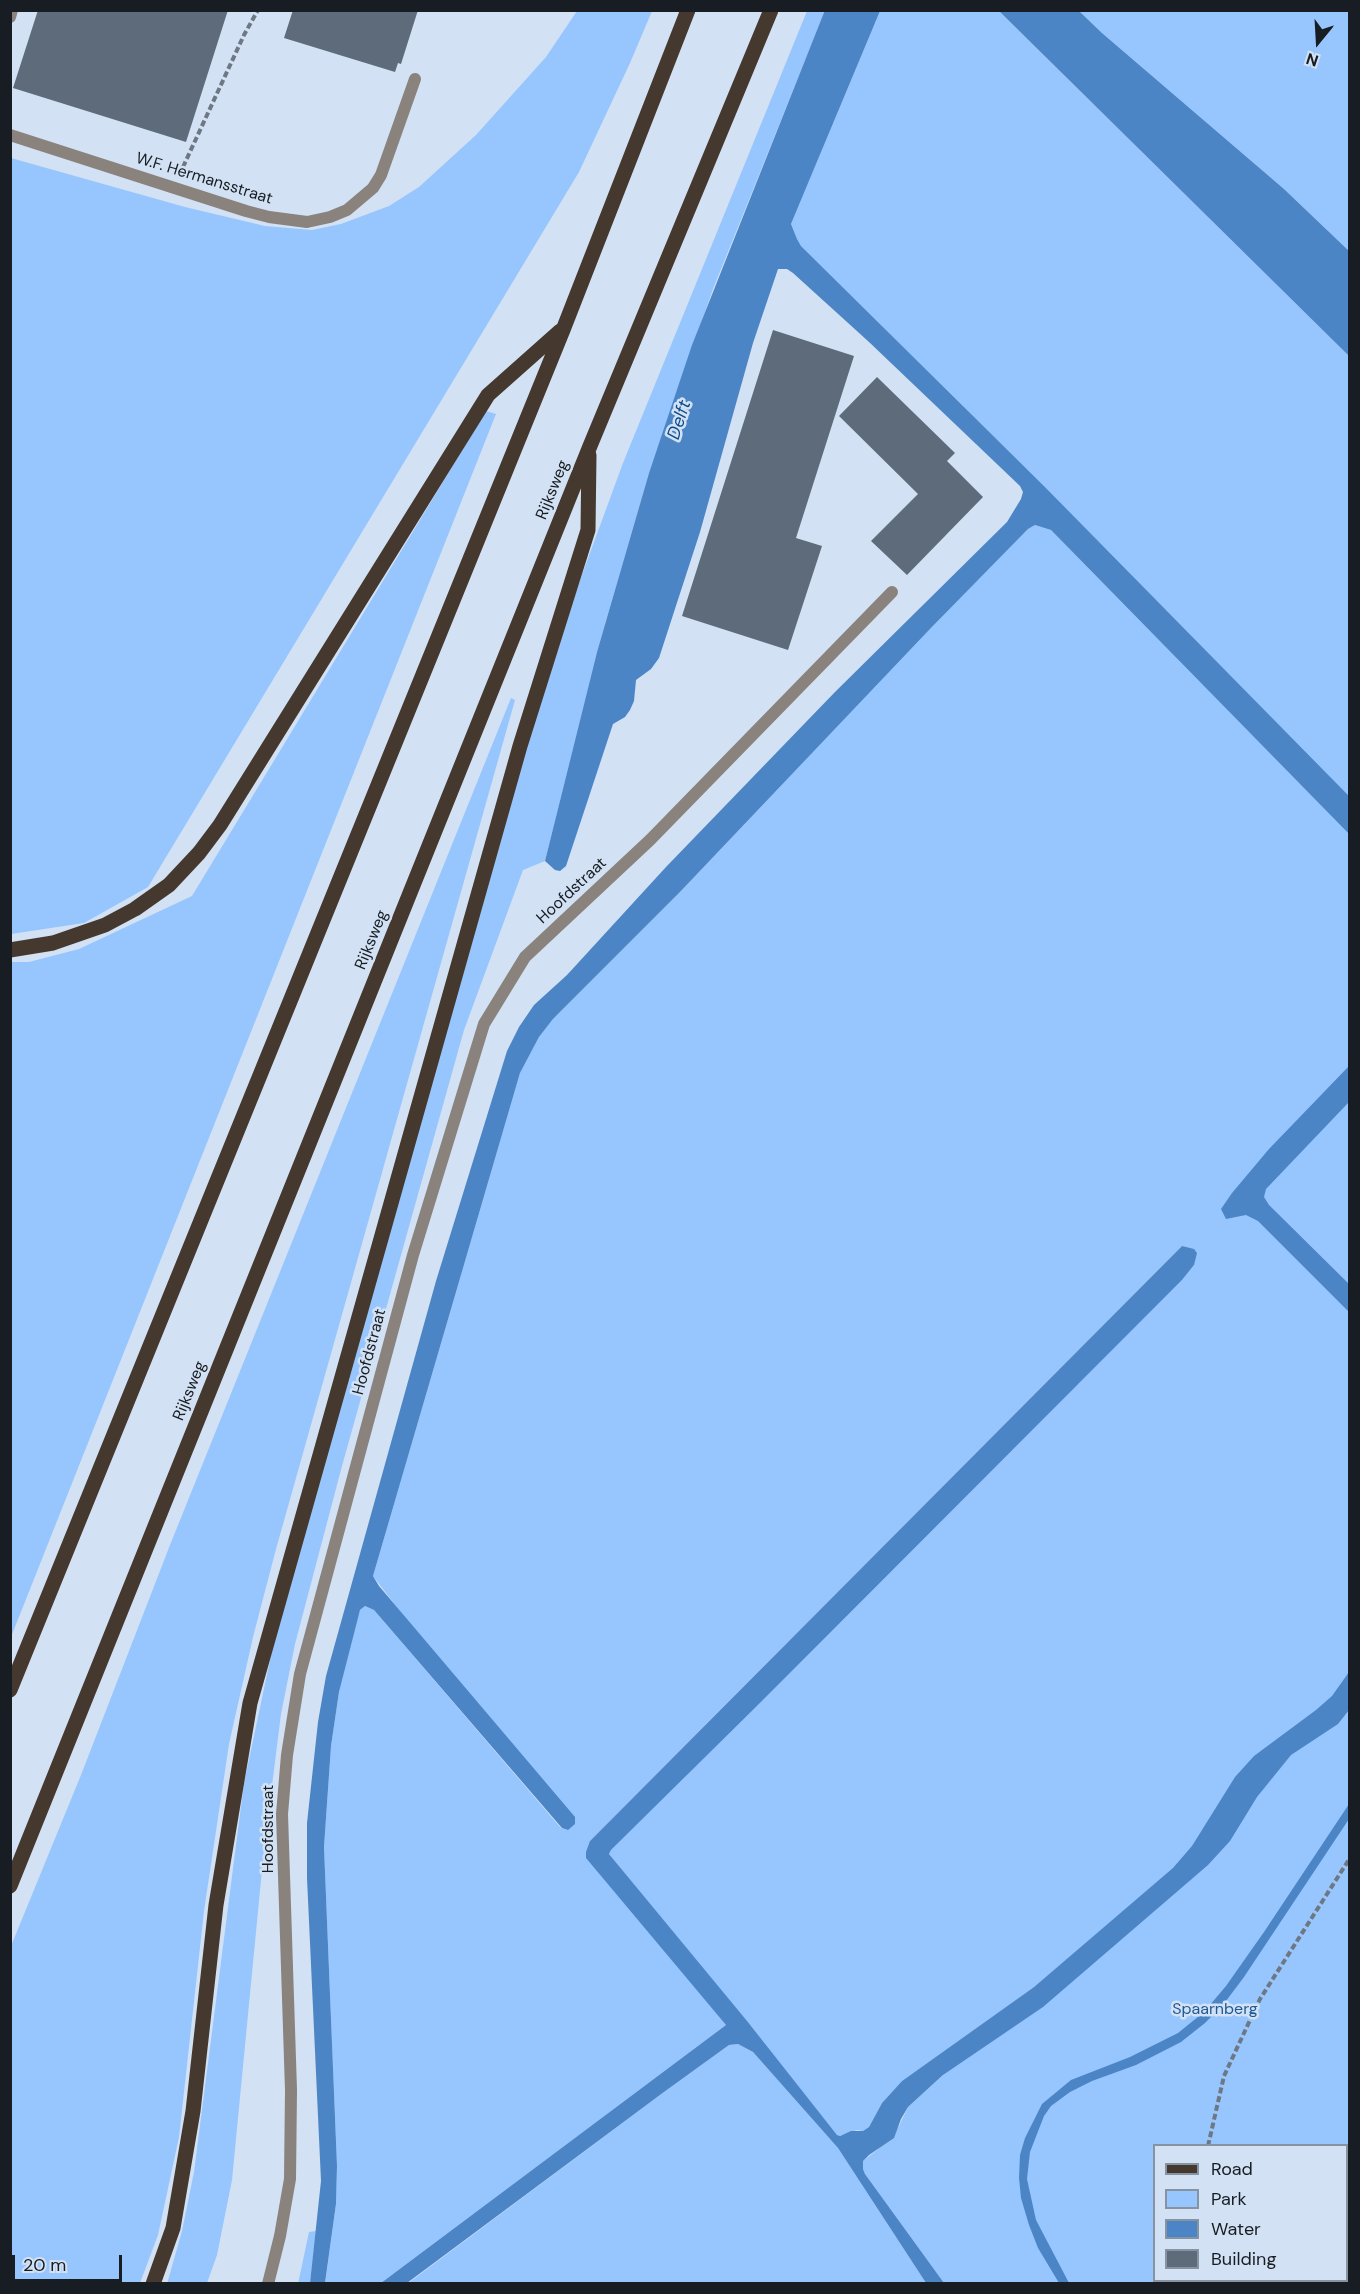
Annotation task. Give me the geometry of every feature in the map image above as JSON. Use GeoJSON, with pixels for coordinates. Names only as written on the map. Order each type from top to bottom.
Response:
{"type":"FeatureCollection","features":[{"type":"Feature","properties":{"kind":"main road"},"geometry":{"type":"LineString","coordinates":[[10,1689],[563,330],[688,10]]}},
{"type":"Feature","properties":{"kind":"main road","name":"Rijksweg"},"geometry":{"type":"LineString","coordinates":[[10,1886],[590,446],[771,10]]}},
{"type":"Feature","properties":{"kind":"main road"},"geometry":{"type":"LineString","coordinates":[[10,950],[53,943],[105,925],[135,909],[169,885],[199,853],[219,825],[488,395],[563,330]]}},
{"type":"Feature","properties":{"kind":"main road"},"geometry":{"type":"LineString","coordinates":[[153,2283],[173,2228],[193,2111],[216,1905],[250,1703],[520,746],[588,530],[590,446]]}},
{"type":"Feature","properties":{"kind":"street"},"geometry":{"type":"LineString","coordinates":[[10,17],[12,10]]}},
{"type":"Feature","properties":{"kind":"street","name":"W.F. Hermansstraat"},"geometry":{"type":"LineString","coordinates":[[10,135],[246,211],[291,221],[308,222],[347,210],[362,200],[381,175],[415,79]]}},
{"type":"Feature","properties":{"kind":"street","name":"Hoofdstraat"},"geometry":{"type":"LineString","coordinates":[[267,2283],[280,2236],[290,2179],[291,2090],[282,1814],[287,1755],[300,1674],[410,1266],[484,1024],[525,957],[650,840],[892,592]]}},
{"type":"Feature","properties":{"kind":"path"},"geometry":{"type":"LineString","coordinates":[[173,188],[244,35],[258,10]]}},
{"type":"Feature","properties":{"kind":"path"},"geometry":{"type":"LineString","coordinates":[[1208,2144],[1224,2076],[1260,1999],[1350,1858]]}},
{"type":"Feature","properties":{"kind":"green space"},"geometry":{"type":"Polygon","coordinates":[[[577,11],[652,11],[579,172],[148,887],[84,923],[11,934],[11,158],[185,207],[265,226],[312,230],[341,224],[389,206],[419,187],[476,135],[546,57],[577,11]]]}},
{"type":"Feature","properties":{"kind":"green space"},"geometry":{"type":"Polygon","coordinates":[[[807,11],[825,11],[713,289],[649,473],[597,652],[545,861],[523,870],[464,1030],[342,1466],[295,1644],[281,1714],[264,1849],[232,2180],[217,2255],[207,2283],[167,2284],[182,2231],[194,2172],[244,1783],[276,1632],[535,711],[623,463],[807,11]]]}},
{"type":"Feature","properties":{"kind":"green space"},"geometry":{"type":"Polygon","coordinates":[[[880,11],[999,11],[1349,356],[1349,796],[1045,487],[801,246],[791,224],[880,11]]]}},
{"type":"Feature","properties":{"kind":"green space"},"geometry":{"type":"Polygon","coordinates":[[[1079,11],[1349,11],[1349,251],[1284,189],[1079,11]]]}},
{"type":"Feature","properties":{"kind":"green space"},"geometry":{"type":"Polygon","coordinates":[[[486,411],[496,414],[11,1637],[11,962],[29,962],[79,949],[192,896],[486,411]]]}},
{"type":"Feature","properties":{"kind":"green space","name":"Spaarnberg"},"geometry":{"type":"Polygon","coordinates":[[[1035,525],[1051,530],[1349,834],[1350,1672],[1342,1682],[1349,1676],[1349,2283],[944,2283],[865,2174],[863,2161],[877,2150],[899,2126],[908,2107],[1127,1908],[1034,1987],[902,2081],[882,2103],[869,2127],[863,2131],[857,2130],[839,2136],[609,1854],[1182,1280],[1194,1265],[1182,1246],[590,1841],[726,2025],[381,2283],[325,2284],[336,2205],[337,2166],[324,1847],[331,1746],[339,1692],[360,1610],[365,1606],[374,1610],[561,1828],[568,1830],[373,1576],[520,1073],[539,1037],[553,1019],[679,893],[1028,529],[1035,525]]]}},
{"type":"Feature","properties":{"kind":"green space"},"geometry":{"type":"Polygon","coordinates":[[[511,698],[515,700],[253,1637],[229,1744],[204,1911],[179,2137],[158,2235],[140,2283],[11,2283],[11,1946],[511,698]]]}},
{"type":"Feature","properties":{"kind":"green space"},"geometry":{"type":"Polygon","coordinates":[[[738,2044],[753,2052],[838,2148],[926,2283],[407,2284],[664,2092],[729,2045],[738,2044]]]}},
{"type":"Feature","properties":{"kind":"green space"},"geometry":{"type":"Polygon","coordinates":[[[316,2231],[310,2283],[298,2284],[309,2232],[316,2231]]]}},
{"type":"Feature","properties":{"kind":"water","name":"Delft"},"geometry":{"type":"Polygon","coordinates":[[[825,10],[880,11],[791,224],[801,246],[1045,487],[1349,796],[1349,834],[1051,530],[1035,525],[1028,529],[930,629],[679,893],[553,1019],[539,1037],[520,1073],[373,1576],[379,1586],[575,1817],[575,1824],[568,1830],[562,1828],[374,1610],[365,1606],[360,1610],[339,1692],[331,1746],[324,1847],[337,2166],[336,2204],[325,2283],[310,2283],[321,2181],[307,1878],[307,1823],[318,1722],[326,1676],[436,1281],[507,1051],[534,1005],[567,975],[666,867],[835,692],[1007,522],[1023,492],[1020,486],[869,342],[793,273],[787,269],[778,269],[753,343],[700,532],[659,658],[651,669],[636,680],[634,701],[630,710],[625,717],[613,724],[566,866],[560,871],[555,870],[545,861],[597,652],[649,473],[692,345],[825,10]]]}},
{"type":"Feature","properties":{"kind":"water"},"geometry":{"type":"Polygon","coordinates":[[[999,11],[1079,11],[1284,189],[1349,251],[1349,356],[999,11]]]}},
{"type":"Feature","properties":{"kind":"water"},"geometry":{"type":"Polygon","coordinates":[[[1349,1066],[1349,1102],[1266,1189],[1264,1197],[1269,1205],[1349,1284],[1349,1312],[1258,1221],[1246,1215],[1226,1219],[1221,1209],[1269,1149],[1349,1066]]]}},
{"type":"Feature","properties":{"kind":"water"},"geometry":{"type":"Polygon","coordinates":[[[1182,1246],[1194,1249],[1197,1253],[1194,1265],[1182,1280],[609,1854],[747,2021],[837,2135],[851,2131],[863,2131],[869,2127],[882,2103],[902,2081],[1034,1987],[1173,1868],[1192,1846],[1235,1777],[1254,1756],[1332,1696],[1349,1672],[1349,1710],[1338,1724],[1291,1755],[1257,1797],[1230,1841],[1208,1865],[1043,2007],[943,2075],[908,2107],[894,2138],[863,2161],[865,2174],[944,2283],[926,2283],[838,2148],[753,2052],[738,2044],[729,2045],[407,2283],[381,2283],[726,2025],[586,1858],[590,1841],[1182,1246]]]}},
{"type":"Feature","properties":{"kind":"water"},"geometry":{"type":"Polygon","coordinates":[[[1349,1804],[1349,1819],[1223,2005],[1181,2042],[1136,2065],[1092,2081],[1070,2092],[1051,2106],[1044,2116],[1030,2152],[1027,2179],[1036,2220],[1069,2283],[1059,2283],[1038,2248],[1029,2225],[1021,2198],[1019,2178],[1020,2155],[1025,2138],[1042,2104],[1071,2080],[1130,2057],[1178,2033],[1204,2012],[1226,1986],[1264,1932],[1349,1804]]]}},
{"type":"Feature","properties":{"kind":"building"},"geometry":{"type":"Polygon","coordinates":[[[38,10],[228,10],[186,142],[13,88],[38,10]]]}},
{"type":"Feature","properties":{"kind":"building"},"geometry":{"type":"Polygon","coordinates":[[[293,10],[418,10],[401,64],[398,63],[395,72],[284,38],[293,10]]]}},
{"type":"Feature","properties":{"kind":"building"},"geometry":{"type":"Polygon","coordinates":[[[773,330],[854,356],[796,538],[822,546],[788,650],[682,616],[773,330]]]}},
{"type":"Feature","properties":{"kind":"building"},"geometry":{"type":"Polygon","coordinates":[[[877,377],[955,453],[947,461],[983,497],[907,575],[871,541],[918,494],[839,416],[877,377]]]}}]}
